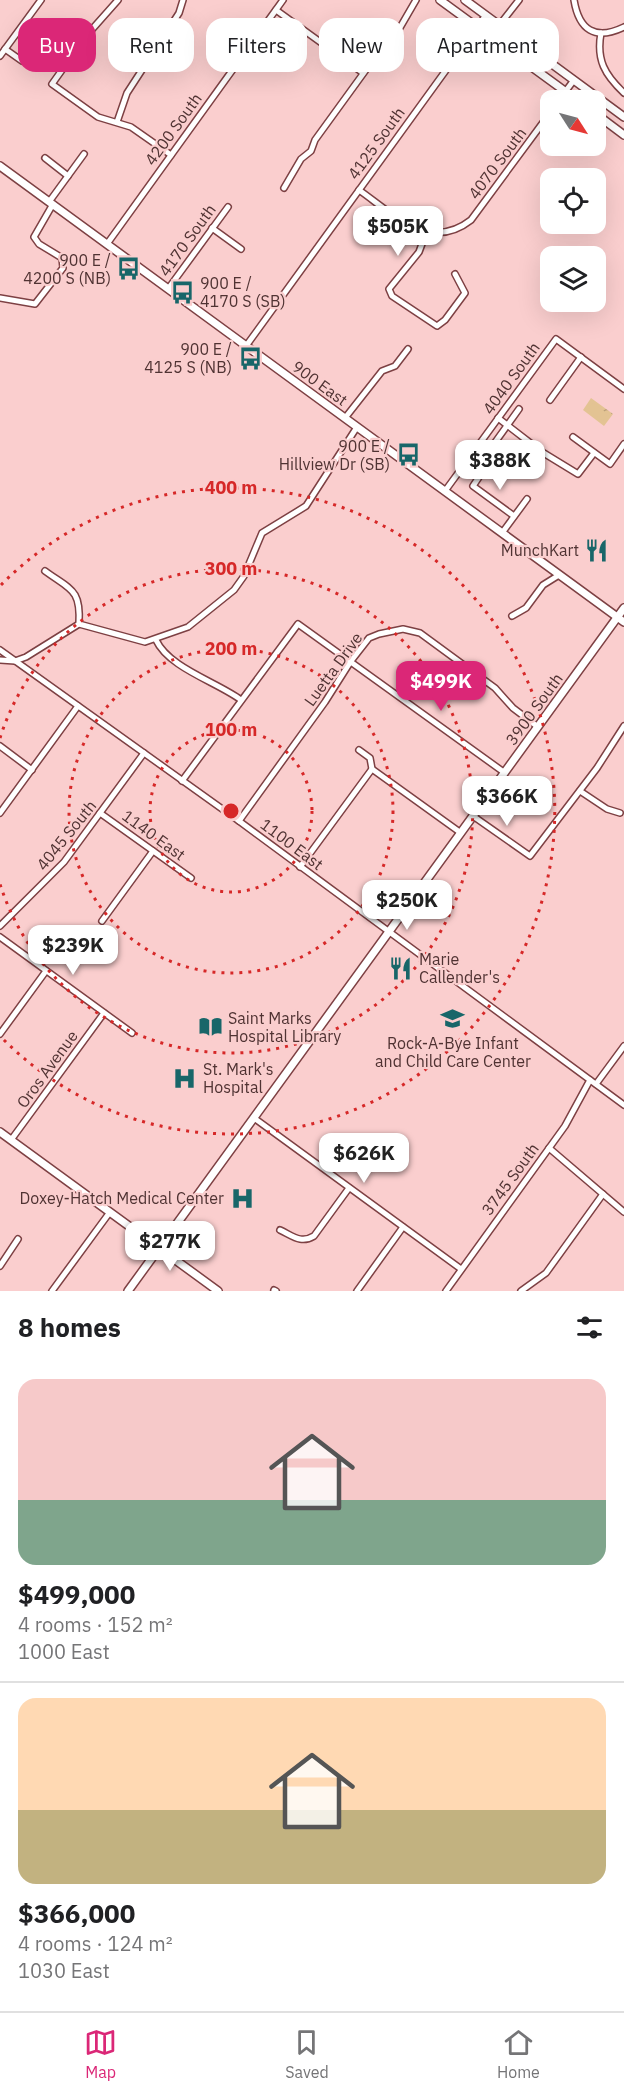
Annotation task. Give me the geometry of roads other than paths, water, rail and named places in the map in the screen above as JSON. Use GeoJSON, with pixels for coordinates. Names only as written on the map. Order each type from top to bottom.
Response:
{"type":"FeatureCollection","features":[{"type":"Feature","properties":{"kind":"main road"},"geometry":{"type":"LineString","coordinates":[[440,0],[465,18]]}},
{"type":"Feature","properties":{"kind":"main road"},"geometry":{"type":"LineString","coordinates":[[465,0],[490,18]]}},
{"type":"Feature","properties":{"kind":"main road"},"geometry":{"type":"LineString","coordinates":[[559,69],[624,117]]}},
{"type":"Feature","properties":{"kind":"main road"},"geometry":{"type":"LineString","coordinates":[[538,72],[563,90]]}},
{"type":"Feature","properties":{"kind":"main road"},"geometry":{"type":"LineString","coordinates":[[606,122],[624,135]]}},
{"type":"Feature","properties":{"kind":"main road","name":"900 East"},"geometry":{"type":"LineString","coordinates":[[0,166],[621,620]]}},
{"type":"Feature","properties":{"kind":"main road","name":"3900 South"},"geometry":{"type":"LineString","coordinates":[[128,1291],[538,727],[621,620],[624,608]]}},
{"type":"Feature","properties":{"kind":"main road"},"geometry":{"type":"LineString","coordinates":[[0,1132],[218,1291]]}},
{"type":"Feature","properties":{"kind":"street"},"geometry":{"type":"LineString","coordinates":[[0,56],[41,0]]}},
{"type":"Feature","properties":{"kind":"street"},"geometry":{"type":"LineString","coordinates":[[118,0],[87,35],[52,84],[98,117],[135,129],[171,155]]}},
{"type":"Feature","properties":{"kind":"street"},"geometry":{"type":"LineString","coordinates":[[117,122],[127,93],[179,13],[183,0]]}},
{"type":"Feature","properties":{"kind":"street","name":"4200 South"},"geometry":{"type":"LineString","coordinates":[[107,244],[283,0]]}},
{"type":"Feature","properties":{"kind":"street"},"geometry":{"type":"LineString","coordinates":[[284,188],[291,173],[311,151],[315,140],[363,74],[387,51],[417,0]]}},
{"type":"Feature","properties":{"kind":"street"},"geometry":{"type":"LineString","coordinates":[[505,18],[519,0]]}},
{"type":"Feature","properties":{"kind":"street"},"geometry":{"type":"LineString","coordinates":[[574,0],[581,23],[592,32],[601,33],[624,27]]}},
{"type":"Feature","properties":{"kind":"street"},"geometry":{"type":"LineString","coordinates":[[276,10],[363,74]]}},
{"type":"Feature","properties":{"kind":"street"},"geometry":{"type":"LineString","coordinates":[[601,33],[601,61],[608,76],[624,93]]}},
{"type":"Feature","properties":{"kind":"street"},"geometry":{"type":"LineString","coordinates":[[5,49],[18,58]]}},
{"type":"Feature","properties":{"kind":"street","name":"4125 South"},"geometry":{"type":"LineString","coordinates":[[246,346],[444,72]]}},
{"type":"Feature","properties":{"kind":"street"},"geometry":{"type":"LineString","coordinates":[[567,90],[574,80]]}},
{"type":"Feature","properties":{"kind":"street","name":"4070 South"},"geometry":{"type":"LineString","coordinates":[[426,233],[456,229],[471,220],[540,127]]}},
{"type":"Feature","properties":{"kind":"street"},"geometry":{"type":"LineString","coordinates":[[0,298],[35,304],[63,268],[62,258],[36,241],[35,232],[68,176],[84,154]]}},
{"type":"Feature","properties":{"kind":"street"},"geometry":{"type":"LineString","coordinates":[[45,158],[68,176]]}},
{"type":"Feature","properties":{"kind":"street"},"geometry":{"type":"LineString","coordinates":[[359,190],[414,229],[426,233],[419,252],[389,289],[392,296],[437,326],[445,320],[465,292],[455,274]]}},
{"type":"Feature","properties":{"kind":"street","name":"4170 South"},"geometry":{"type":"LineString","coordinates":[[168,289],[228,207]]}},
{"type":"Feature","properties":{"kind":"street"},"geometry":{"type":"LineString","coordinates":[[213,228],[242,249]]}},
{"type":"Feature","properties":{"kind":"street","name":"4040 South"},"geometry":{"type":"LineString","coordinates":[[445,491],[556,339],[581,357]]}},
{"type":"Feature","properties":{"kind":"street"},"geometry":{"type":"LineString","coordinates":[[345,418],[382,371],[395,366],[408,349]]}},
{"type":"Feature","properties":{"kind":"street"},"geometry":{"type":"LineString","coordinates":[[550,400],[581,357],[624,389]]}},
{"type":"Feature","properties":{"kind":"street"},"geometry":{"type":"LineString","coordinates":[[514,516],[473,486],[487,465],[489,452],[519,409]]}},
{"type":"Feature","properties":{"kind":"street"},"geometry":{"type":"LineString","coordinates":[[498,418],[550,458],[578,474],[594,453]]}},
{"type":"Feature","properties":{"kind":"street"},"geometry":{"type":"LineString","coordinates":[[0,660],[15,661],[79,624],[136,641],[156,640],[195,622],[234,590],[244,576],[262,533],[306,506],[357,427]]}},
{"type":"Feature","properties":{"kind":"street"},"geometry":{"type":"LineString","coordinates":[[573,437],[610,464],[624,444]]}},
{"type":"Feature","properties":{"kind":"street"},"geometry":{"type":"LineString","coordinates":[[502,533],[526,499]]}},
{"type":"Feature","properties":{"kind":"street"},"geometry":{"type":"LineString","coordinates":[[45,571],[76,595],[80,604],[79,624]]}},
{"type":"Feature","properties":{"kind":"street"},"geometry":{"type":"LineString","coordinates":[[512,616],[526,608],[543,585],[560,575]]}},
{"type":"Feature","properties":{"kind":"street"},"geometry":{"type":"LineString","coordinates":[[182,781],[298,624],[505,772]]}},
{"type":"Feature","properties":{"kind":"street","name":"Luetta Drive"},"geometry":{"type":"LineString","coordinates":[[239,821],[369,638],[393,631],[410,630],[426,637],[490,684],[513,708],[538,727]]}},
{"type":"Feature","properties":{"kind":"street"},"geometry":{"type":"LineString","coordinates":[[156,640],[163,650],[200,677],[219,685],[241,700]]}},
{"type":"Feature","properties":{"kind":"street","name":"1100 East"},"geometry":{"type":"LineString","coordinates":[[0,650],[239,821],[388,933],[624,1104]]}},
{"type":"Feature","properties":{"kind":"street"},"geometry":{"type":"LineString","coordinates":[[0,813],[78,706]]}},
{"type":"Feature","properties":{"kind":"street"},"geometry":{"type":"LineString","coordinates":[[473,816],[531,856],[580,791],[624,726]]}},
{"type":"Feature","properties":{"kind":"street"},"geometry":{"type":"LineString","coordinates":[[0,746],[32,770]]}},
{"type":"Feature","properties":{"kind":"street"},"geometry":{"type":"LineString","coordinates":[[359,750],[370,758],[372,769],[461,833]]}},
{"type":"Feature","properties":{"kind":"street","name":"4045 South"},"geometry":{"type":"LineString","coordinates":[[0,926],[54,873],[144,753]]}},
{"type":"Feature","properties":{"kind":"street"},"geometry":{"type":"LineString","coordinates":[[300,867],[372,769]]}},
{"type":"Feature","properties":{"kind":"street"},"geometry":{"type":"LineString","coordinates":[[580,791],[607,809],[620,813]]}},
{"type":"Feature","properties":{"kind":"street","name":"1140 East"},"geometry":{"type":"LineString","coordinates":[[100,813],[191,878]]}},
{"type":"Feature","properties":{"kind":"street"},"geometry":{"type":"LineString","coordinates":[[102,921],[153,851]]}},
{"type":"Feature","properties":{"kind":"street"},"geometry":{"type":"LineString","coordinates":[[0,937],[132,1033]]}},
{"type":"Feature","properties":{"kind":"street"},"geometry":{"type":"LineString","coordinates":[[0,1034],[46,971]]}},
{"type":"Feature","properties":{"kind":"street","name":"Oros Avenue"},"geometry":{"type":"LineString","coordinates":[[11,1140],[104,1013]]}},
{"type":"Feature","properties":{"kind":"street"},"geometry":{"type":"LineString","coordinates":[[596,1084],[624,1046]]}},
{"type":"Feature","properties":{"kind":"street","name":"3745 South"},"geometry":{"type":"LineString","coordinates":[[446,1291],[565,1126],[590,1080]]}},
{"type":"Feature","properties":{"kind":"street"},"geometry":{"type":"LineString","coordinates":[[254,1118],[461,1269]]}},
{"type":"Feature","properties":{"kind":"street"},"geometry":{"type":"LineString","coordinates":[[549,1148],[624,1212]]}},
{"type":"Feature","properties":{"kind":"street"},"geometry":{"type":"LineString","coordinates":[[280,1230],[301,1240],[314,1236],[349,1188]]}},
{"type":"Feature","properties":{"kind":"street"},"geometry":{"type":"LineString","coordinates":[[521,1291],[543,1276],[603,1194]]}},
{"type":"Feature","properties":{"kind":"street"},"geometry":{"type":"LineString","coordinates":[[52,1291],[110,1212]]}},
{"type":"Feature","properties":{"kind":"street"},"geometry":{"type":"LineString","coordinates":[[357,1291],[403,1227]]}},
{"type":"Feature","properties":{"kind":"street"},"geometry":{"type":"LineString","coordinates":[[0,1266],[18,1239]]}},
{"type":"Feature","properties":{"kind":"place","name":"900 E / 4200 S (NB)"},"geometry":{"type":"Point","coordinates":[129,269]}},
{"type":"Feature","properties":{"kind":"place","name":"900 E / 4170 S (SB)"},"geometry":{"type":"Point","coordinates":[182,292]}},
{"type":"Feature","properties":{"kind":"place","name":"900 E / 4125 S (NB)"},"geometry":{"type":"Point","coordinates":[250,358]}},
{"type":"Feature","properties":{"kind":"place","name":"900 E / Hillview Dr (SB)"},"geometry":{"type":"Point","coordinates":[408,455]}},
{"type":"Feature","properties":{"kind":"place","name":"MunchKart"},"geometry":{"type":"Point","coordinates":[597,550]}},
{"type":"Feature","properties":{"kind":"place","name":"Marie Callender's"},"geometry":{"type":"Point","coordinates":[401,968]}},
{"type":"Feature","properties":{"kind":"place","name":"Rock-A-Bye Infant and Child Care Center"},"geometry":{"type":"Point","coordinates":[453,1018]}},
{"type":"Feature","properties":{"kind":"place","name":"Saint Marks Hospital Library"},"geometry":{"type":"Point","coordinates":[210,1027]}},
{"type":"Feature","properties":{"kind":"place","name":"St. Mark's Hospital"},"geometry":{"type":"Point","coordinates":[185,1078]}},
{"type":"Feature","properties":{"kind":"place","name":"Doxey-Hatch Medical Center"},"geometry":{"type":"Point","coordinates":[242,1198]}}]}
